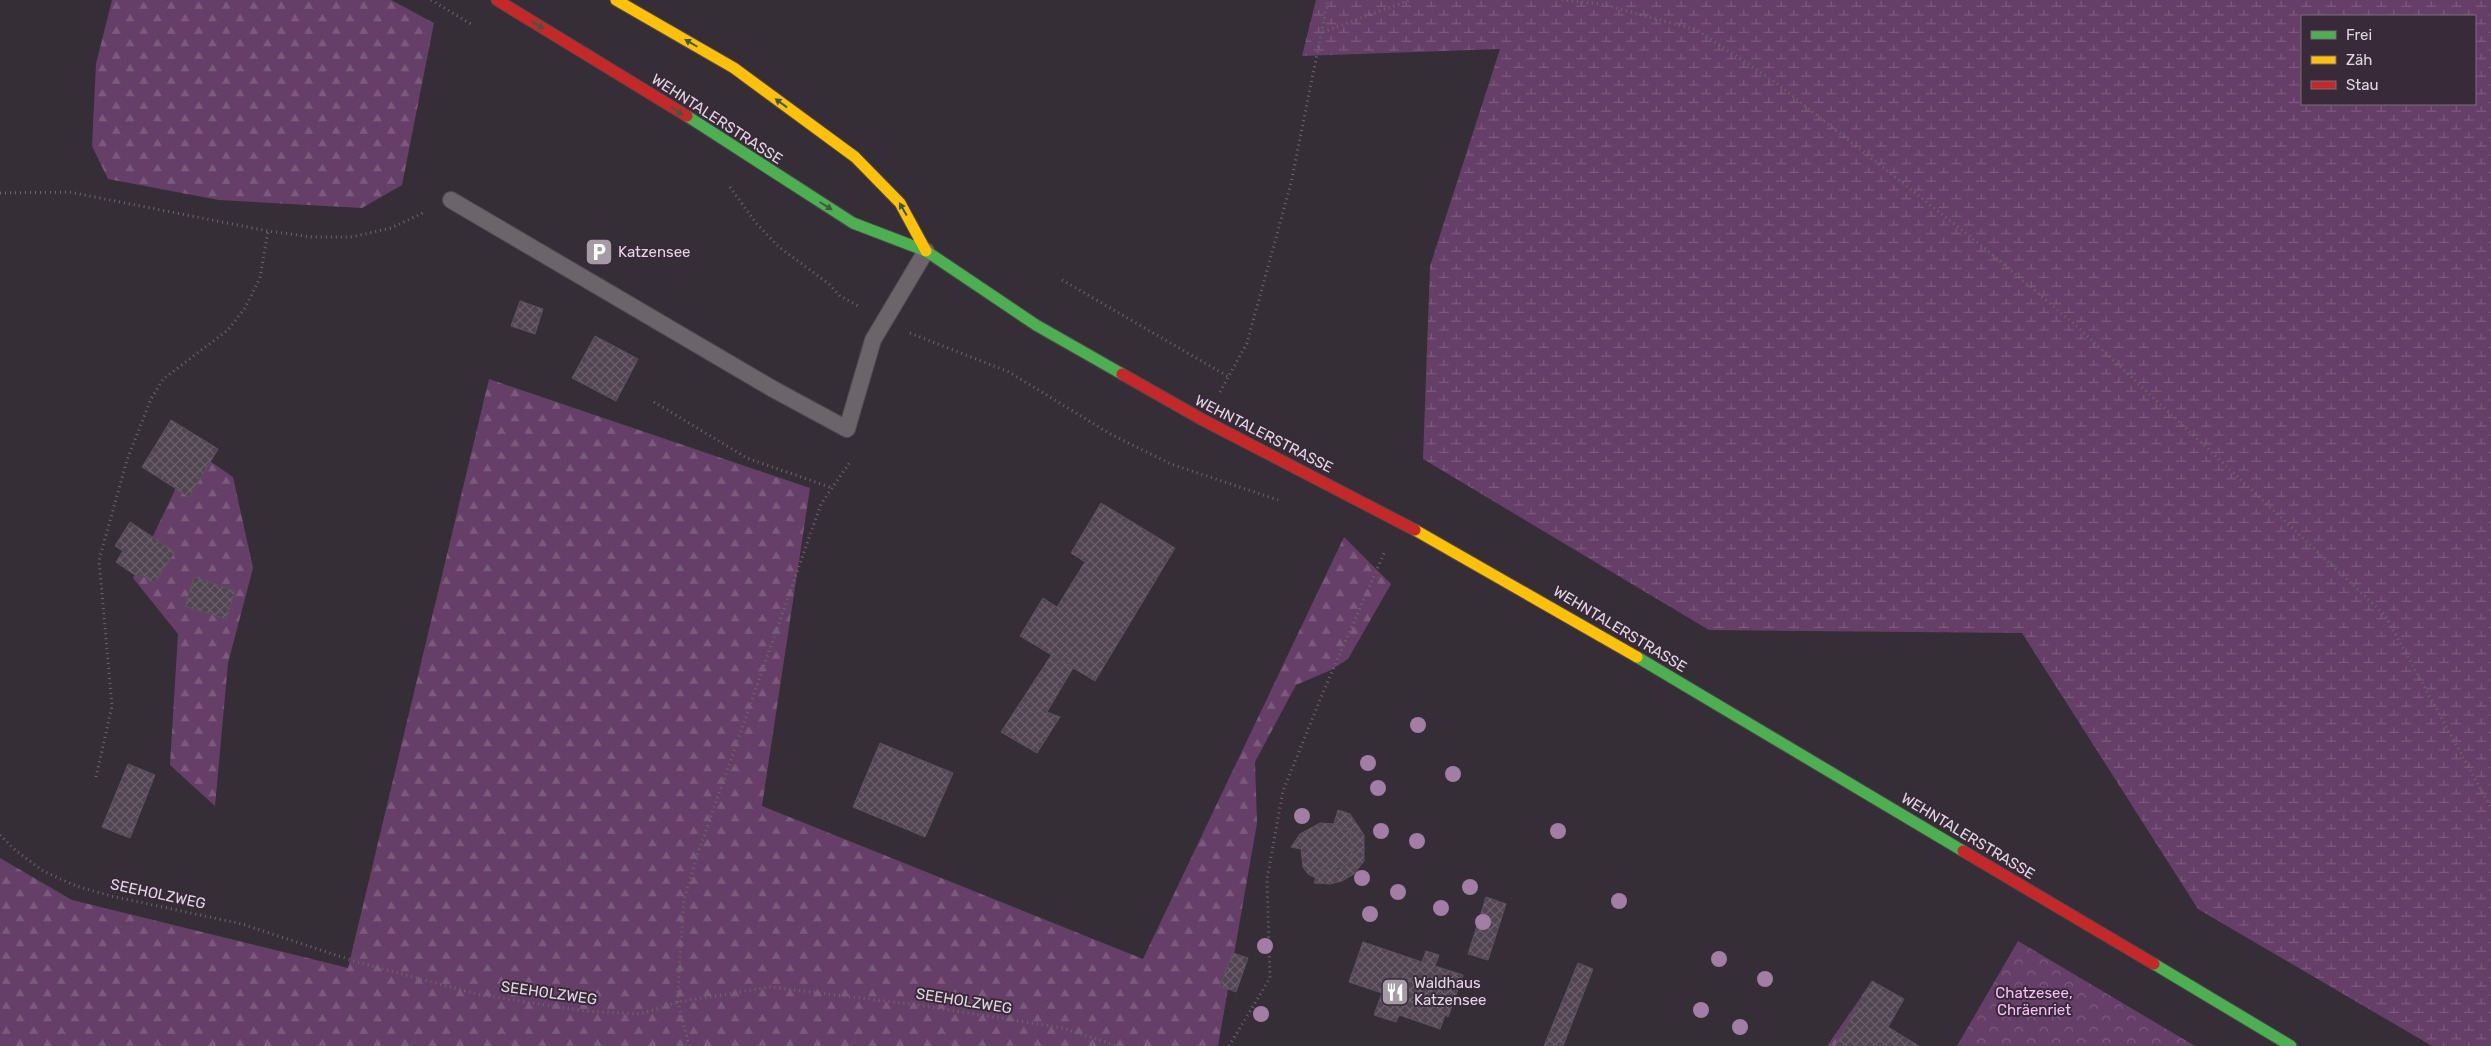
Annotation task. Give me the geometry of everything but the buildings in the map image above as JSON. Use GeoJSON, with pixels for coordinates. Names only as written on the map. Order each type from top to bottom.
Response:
{"type":"FeatureCollection","features":[{"type":"Feature","properties":{"kind":"main road","name":"WEHNTALERSTRASSE"},"geometry":{"type":"LineString","coordinates":[[497,0],[646,90],[853,223],[926,252],[1007,308],[1203,420],[1401,522],[1572,618],[2291,1046]]}},
{"type":"Feature","properties":{"kind":"main road","name":"WEHNTALERSTRASSE"},"geometry":{"type":"LineString","coordinates":[[616,0],[734,68],[855,157],[900,203],[926,252]]}},
{"type":"Feature","properties":{"kind":"lane"},"geometry":{"type":"LineString","coordinates":[[451,200],[773,389],[847,429],[875,336],[926,252]]}},
{"type":"Feature","properties":{"kind":"path"},"geometry":{"type":"LineString","coordinates":[[431,0],[473,25]]}},
{"type":"Feature","properties":{"kind":"path"},"geometry":{"type":"LineString","coordinates":[[1203,420],[1247,343],[1291,182],[1328,0]]}},
{"type":"Feature","properties":{"kind":"path"},"geometry":{"type":"LineString","coordinates":[[1323,32],[1410,0]]}},
{"type":"Feature","properties":{"kind":"path"},"geometry":{"type":"LineString","coordinates":[[1562,0],[1601,4],[1697,30],[1775,82],[1982,246],[2079,328],[2385,615],[2491,808]]}},
{"type":"Feature","properties":{"kind":"path"},"geometry":{"type":"LineString","coordinates":[[726,183],[756,223],[779,247],[829,284],[840,296]]}},
{"type":"Feature","properties":{"kind":"path"},"geometry":{"type":"LineString","coordinates":[[0,193],[69,192],[268,231],[312,236],[352,237],[391,228],[451,200]]}},
{"type":"Feature","properties":{"kind":"path"},"geometry":{"type":"LineString","coordinates":[[96,777],[112,706],[99,560],[127,460],[151,399],[163,379],[228,330],[245,308],[260,278],[268,231]]}},
{"type":"Feature","properties":{"kind":"path"},"geometry":{"type":"LineString","coordinates":[[1062,280],[1229,377]]}},
{"type":"Feature","properties":{"kind":"path"},"geometry":{"type":"LineString","coordinates":[[919,338],[1009,372],[1112,435],[1171,464],[1284,501]]}},
{"type":"Feature","properties":{"kind":"path"},"geometry":{"type":"LineString","coordinates":[[654,402],[748,458],[832,488]]}},
{"type":"Feature","properties":{"kind":"path"},"geometry":{"type":"LineString","coordinates":[[689,1046],[678,1002],[684,900],[698,853],[821,504],[850,462]]}},
{"type":"Feature","properties":{"kind":"path"},"geometry":{"type":"LineString","coordinates":[[1377,545],[1394,554]]}},
{"type":"Feature","properties":{"kind":"path"},"geometry":{"type":"LineString","coordinates":[[1229,1046],[1270,978],[1267,879],[1283,791],[1385,549]]}},
{"type":"Feature","properties":{"kind":"path","name":"SEEHOLZWEG"},"geometry":{"type":"LineString","coordinates":[[0,835],[15,850],[43,870],[76,886],[111,896],[242,924],[420,980],[481,995],[585,1011],[640,1014],[678,1002],[770,987],[917,1005],[1063,1028],[1117,1046]]}},
{"type":"Feature","properties":{"kind":"green space"},"geometry":{"type":"Polygon","coordinates":[[[112,0],[391,0],[434,23],[402,185],[362,208],[219,200],[108,179],[92,146],[96,64],[112,0]]]}},
{"type":"Feature","properties":{"kind":"green space"},"geometry":{"type":"Polygon","coordinates":[[[1316,0],[2491,0],[2491,1046],[2432,1046],[2198,909],[2022,633],[1709,630],[1423,459],[1430,266],[1500,49],[1302,56],[1316,0]]]}},
{"type":"Feature","properties":{"kind":"green space"},"geometry":{"type":"Polygon","coordinates":[[[489,379],[810,488],[762,806],[1143,959],[1344,537],[1391,584],[1348,659],[1331,670],[1296,685],[1255,762],[1257,823],[1218,1046],[0,1046],[0,858],[72,900],[348,968],[489,379]]]}},
{"type":"Feature","properties":{"kind":"green space"},"geometry":{"type":"Polygon","coordinates":[[[194,450],[233,477],[253,568],[228,663],[215,806],[170,765],[178,634],[133,578],[194,450]]]}},
{"type":"Feature","properties":{"kind":"green space","name":"Chatzesee, Chräenriet"},"geometry":{"type":"Polygon","coordinates":[[[2018,941],[2195,1046],[1957,1046],[2018,941]]]}},
{"type":"Feature","properties":{"kind":"green space"},"geometry":{"type":"Polygon","coordinates":[[[1872,981],[1835,1046],[1827,1046],[1872,981]]]}},
{"type":"Feature","properties":{"kind":"traffic: fast"},"geometry":{"type":"LineString","coordinates":[[687,116],[853,223],[926,251],[1036,325],[1122,374]]}},
{"type":"Feature","properties":{"kind":"traffic: fast"},"geometry":{"type":"LineString","coordinates":[[1637,657],[1963,851]]}},
{"type":"Feature","properties":{"kind":"traffic: fast"},"geometry":{"type":"LineString","coordinates":[[2154,964],[2291,1046]]}},
{"type":"Feature","properties":{"kind":"traffic: slow"},"geometry":{"type":"LineString","coordinates":[[616,0],[734,68],[855,157],[900,203],[926,251]]}},
{"type":"Feature","properties":{"kind":"traffic: slow"},"geometry":{"type":"LineString","coordinates":[[1415,530],[1637,657]]}},
{"type":"Feature","properties":{"kind":"traffic: jam"},"geometry":{"type":"LineString","coordinates":[[497,0],[687,116]]}},
{"type":"Feature","properties":{"kind":"traffic: jam"},"geometry":{"type":"LineString","coordinates":[[1122,374],[1203,420],[1415,530]]}},
{"type":"Feature","properties":{"kind":"traffic: jam"},"geometry":{"type":"LineString","coordinates":[[1963,851],[2154,964]]}},
{"type":"Feature","properties":{"kind":"place","name":"Katzensee"},"geometry":{"type":"Point","coordinates":[599,252]}},
{"type":"Feature","properties":{"kind":"place","name":"Waldhaus Katzensee"},"geometry":{"type":"Point","coordinates":[1395,992]}}]}
